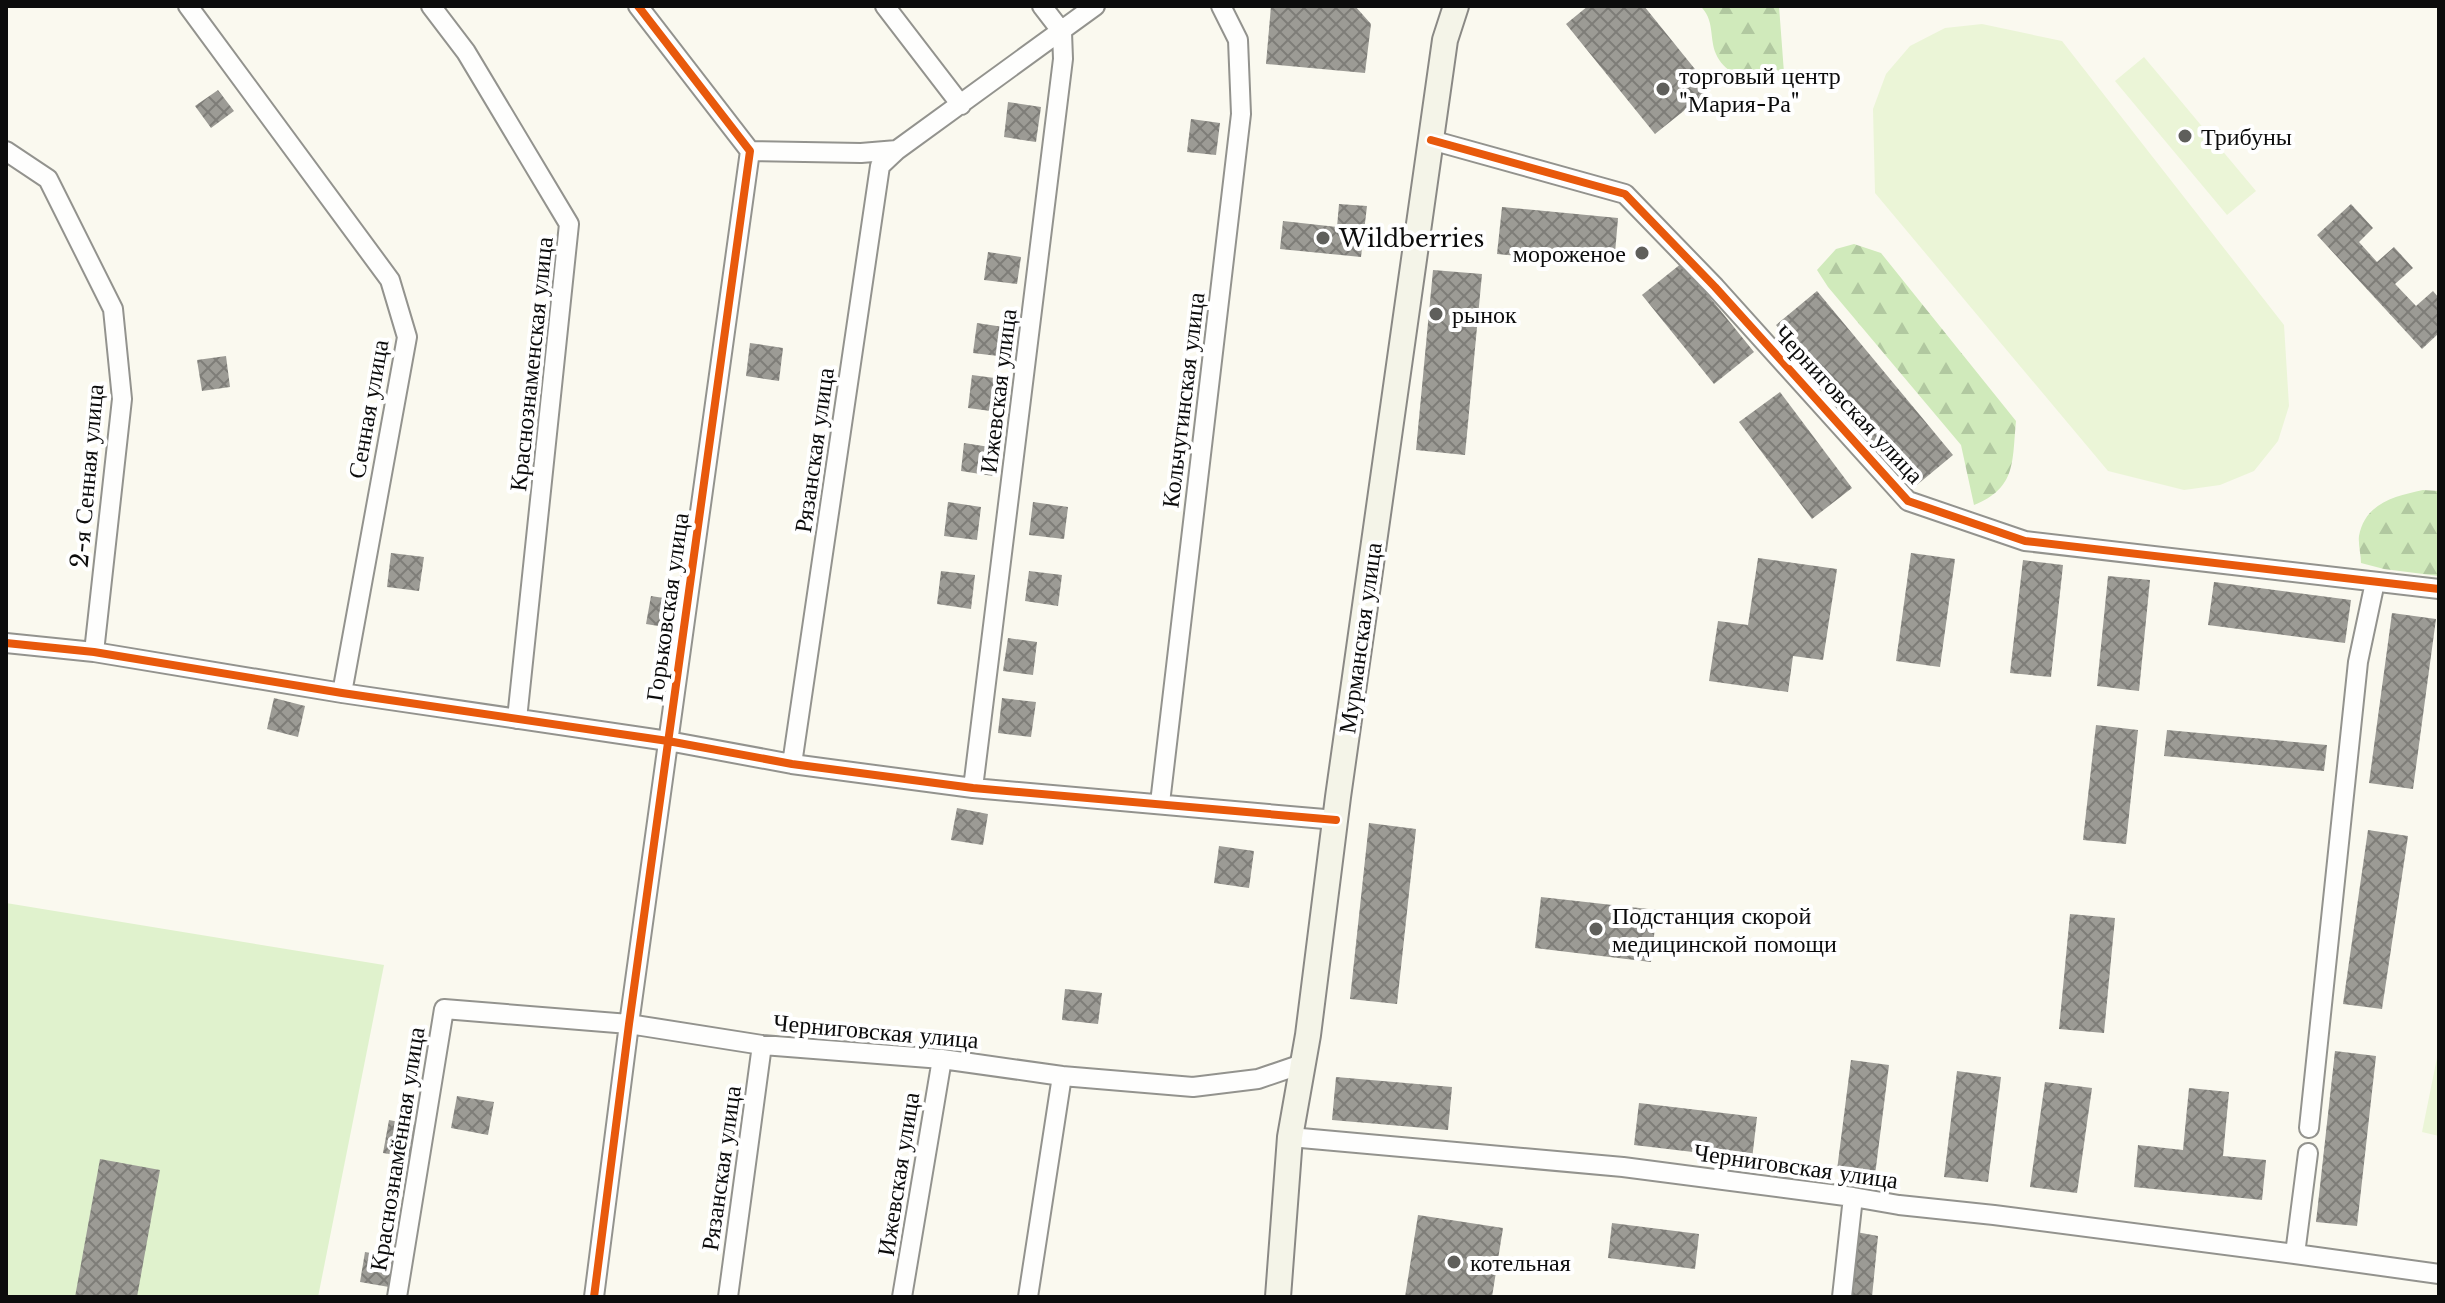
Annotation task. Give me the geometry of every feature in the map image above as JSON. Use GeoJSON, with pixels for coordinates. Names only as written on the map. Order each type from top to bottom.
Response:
{"type":"FeatureCollection","features":[{"type":"Feature","properties":{"kind":"main road","name":"Мурманская улица"},"geometry":{"type":"LineString","coordinates":[[1278,1297],[1290,1137],[1308,1035],[1445,40],[1456,6]]}},
{"type":"Feature","properties":{"kind":"street","name":"Сенная улица"},"geometry":{"type":"LineString","coordinates":[[188,6],[390,280],[407,337],[342,693]]}},
{"type":"Feature","properties":{"kind":"street","name":"Краснознаменская улица"},"geometry":{"type":"LineString","coordinates":[[431,6],[466,52],[569,224],[517,719]]}},
{"type":"Feature","properties":{"kind":"street"},"geometry":{"type":"LineString","coordinates":[[638,6],[750,151],[861,153],[897,150],[1095,6]]}},
{"type":"Feature","properties":{"kind":"street"},"geometry":{"type":"LineString","coordinates":[[885,6],[961,105]]}},
{"type":"Feature","properties":{"kind":"street"},"geometry":{"type":"LineString","coordinates":[[1042,6],[1062,32]]}},
{"type":"Feature","properties":{"kind":"street","name":"Кольчугинская улица"},"geometry":{"type":"LineString","coordinates":[[1160,803],[1241,114],[1238,40],[1221,6]]}},
{"type":"Feature","properties":{"kind":"street","name":"Ижевская улица"},"geometry":{"type":"LineString","coordinates":[[973,788],[1063,59],[1062,32]]}},
{"type":"Feature","properties":{"kind":"street","name":"Черниговская улица"},"geometry":{"type":"LineString","coordinates":[[1431,140],[1625,194],[1715,287],[1908,501],[2025,541],[2439,589]]}},
{"type":"Feature","properties":{"kind":"street","name":"Рязанская улица"},"geometry":{"type":"LineString","coordinates":[[792,764],[880,166],[897,150]]}},
{"type":"Feature","properties":{"kind":"street","name":"2-я Сенная улица"},"geometry":{"type":"LineString","coordinates":[[6,151],[48,179],[113,309],[122,399],[94,652]]}},
{"type":"Feature","properties":{"kind":"street","name":"Горьковская улица"},"geometry":{"type":"LineString","coordinates":[[594,1297],[750,151]]}},
{"type":"Feature","properties":{"kind":"street"},"geometry":{"type":"LineString","coordinates":[[2309,1128],[2358,662],[2375,582]]}},
{"type":"Feature","properties":{"kind":"street"},"geometry":{"type":"LineString","coordinates":[[6,643],[94,652],[342,693],[668,741],[792,764],[973,788],[1336,820]]}},
{"type":"Feature","properties":{"kind":"street","name":"Черниговская улица"},"geometry":{"type":"LineString","coordinates":[[444,1009],[629,1024],[762,1045],[942,1059],[1062,1076],[1193,1087],[1258,1079],[1302,1064]]}},
{"type":"Feature","properties":{"kind":"street","name":"Краснознамённая улица"},"geometry":{"type":"LineString","coordinates":[[397,1297],[444,1009]]}},
{"type":"Feature","properties":{"kind":"street","name":"Рязанская улица"},"geometry":{"type":"LineString","coordinates":[[728,1297],[762,1045]]}},
{"type":"Feature","properties":{"kind":"street","name":"Ижевская улица"},"geometry":{"type":"LineString","coordinates":[[902,1297],[942,1059]]}},
{"type":"Feature","properties":{"kind":"street"},"geometry":{"type":"LineString","coordinates":[[1028,1297],[1062,1076]]}},
{"type":"Feature","properties":{"kind":"street","name":"Черниговская улица"},"geometry":{"type":"LineString","coordinates":[[1290,1137],[1623,1167],[2439,1274]]}},
{"type":"Feature","properties":{"kind":"street"},"geometry":{"type":"LineString","coordinates":[[2295,1254],[2308,1153]]}},
{"type":"Feature","properties":{"kind":"street"},"geometry":{"type":"LineString","coordinates":[[1842,1297],[1853,1197]]}},
{"type":"Feature","properties":{"kind":"green space"},"geometry":{"type":"Polygon","coordinates":[[[1700,6],[1779,6],[1784,73],[1755,78],[1728,69],[1716,54],[1708,17],[1700,6]]]}},
{"type":"Feature","properties":{"kind":"green space"},"geometry":{"type":"Polygon","coordinates":[[[1982,24],[2062,41],[2284,325],[2289,406],[2278,441],[2254,471],[2220,485],[2184,490],[2108,471],[1875,193],[1873,109],[1886,74],[1910,46],[1945,28],[1982,24]]]}},
{"type":"Feature","properties":{"kind":"green space","name":"Трибуны"},"geometry":{"type":"Polygon","coordinates":[[[2144,57],[2256,191],[2227,215],[2115,81],[2144,57]]]}},
{"type":"Feature","properties":{"kind":"green space"},"geometry":{"type":"Polygon","coordinates":[[[1854,244],[1881,253],[2016,421],[2010,472],[1998,490],[1974,505],[1961,445],[1817,270],[1836,249],[1854,244]]]}},
{"type":"Feature","properties":{"kind":"green space"},"geometry":{"type":"Polygon","coordinates":[[[2423,490],[2439,491],[2439,576],[2361,563],[2359,536],[2368,516],[2392,498],[2423,490]]]}},
{"type":"Feature","properties":{"kind":"green space"},"geometry":{"type":"Polygon","coordinates":[[[6,903],[384,965],[318,1297],[6,1297],[6,903]]]}},
{"type":"Feature","properties":{"kind":"green space"},"geometry":{"type":"Polygon","coordinates":[[[2439,1048],[2439,1136],[2422,1132],[2439,1048]]]}},
{"type":"Feature","properties":{"kind":"building"},"geometry":{"type":"Polygon","coordinates":[[[1271,6],[1355,6],[1371,24],[1365,73],[1266,64],[1271,6]]]}},
{"type":"Feature","properties":{"kind":"building"},"geometry":{"type":"Polygon","coordinates":[[[1588,6],[1644,6],[1711,89],[1655,134],[1566,24],[1588,6]]]}},
{"type":"Feature","properties":{"kind":"building"},"geometry":{"type":"Polygon","coordinates":[[[218,90],[234,111],[211,128],[195,106],[218,90]]]}},
{"type":"Feature","properties":{"kind":"building"},"geometry":{"type":"Polygon","coordinates":[[[1008,102],[1041,107],[1036,142],[1004,137],[1008,102]]]}},
{"type":"Feature","properties":{"kind":"building"},"geometry":{"type":"Polygon","coordinates":[[[1191,119],[1220,123],[1216,155],[1187,152],[1191,119]]]}},
{"type":"Feature","properties":{"kind":"building","name":"Wildberries"},"geometry":{"type":"Polygon","coordinates":[[[1339,204],[1367,206],[1361,257],[1280,249],[1283,221],[1337,227],[1339,204]]]}},
{"type":"Feature","properties":{"kind":"building"},"geometry":{"type":"Polygon","coordinates":[[[2351,204],[2373,228],[2359,242],[2377,262],[2394,247],[2413,268],[2395,284],[2416,306],[2433,291],[2439,298],[2439,333],[2422,349],[2317,235],[2351,204]]]}},
{"type":"Feature","properties":{"kind":"building"},"geometry":{"type":"Polygon","coordinates":[[[1502,207],[1618,218],[1614,265],[1497,254],[1502,207]]]}},
{"type":"Feature","properties":{"kind":"building"},"geometry":{"type":"Polygon","coordinates":[[[988,252],[1021,257],[1017,284],[984,280],[988,252]]]}},
{"type":"Feature","properties":{"kind":"building"},"geometry":{"type":"Polygon","coordinates":[[[1682,263],[1754,352],[1714,384],[1642,295],[1682,263]]]}},
{"type":"Feature","properties":{"kind":"building"},"geometry":{"type":"Polygon","coordinates":[[[1433,270],[1482,274],[1465,455],[1416,450],[1433,270]]]}},
{"type":"Feature","properties":{"kind":"building"},"geometry":{"type":"Polygon","coordinates":[[[1817,291],[1953,455],[1912,489],[1776,325],[1817,291]]]}},
{"type":"Feature","properties":{"kind":"building"},"geometry":{"type":"Polygon","coordinates":[[[977,323],[1010,328],[1006,357],[973,353],[977,323]]]}},
{"type":"Feature","properties":{"kind":"building"},"geometry":{"type":"Polygon","coordinates":[[[750,343],[783,348],[779,381],[746,376],[750,343]]]}},
{"type":"Feature","properties":{"kind":"building"},"geometry":{"type":"Polygon","coordinates":[[[226,356],[230,387],[202,391],[197,360],[226,356]]]}},
{"type":"Feature","properties":{"kind":"building"},"geometry":{"type":"Polygon","coordinates":[[[972,375],[1002,379],[998,412],[968,408],[972,375]]]}},
{"type":"Feature","properties":{"kind":"building"},"geometry":{"type":"Polygon","coordinates":[[[1780,392],[1852,488],[1812,519],[1739,422],[1780,392]]]}},
{"type":"Feature","properties":{"kind":"building"},"geometry":{"type":"Polygon","coordinates":[[[964,443],[996,448],[993,476],[961,471],[964,443]]]}},
{"type":"Feature","properties":{"kind":"building"},"geometry":{"type":"Polygon","coordinates":[[[948,502],[981,507],[977,540],[944,536],[948,502]]]}},
{"type":"Feature","properties":{"kind":"building"},"geometry":{"type":"Polygon","coordinates":[[[1033,502],[1068,507],[1064,539],[1029,535],[1033,502]]]}},
{"type":"Feature","properties":{"kind":"building"},"geometry":{"type":"Polygon","coordinates":[[[391,553],[424,557],[419,591],[387,587],[391,553]]]}},
{"type":"Feature","properties":{"kind":"building"},"geometry":{"type":"Polygon","coordinates":[[[1911,553],[1955,559],[1940,667],[1896,661],[1911,553]]]}},
{"type":"Feature","properties":{"kind":"building"},"geometry":{"type":"Polygon","coordinates":[[[1758,558],[1837,569],[1823,660],[1793,656],[1788,692],[1709,681],[1718,621],[1748,625],[1758,558]]]}},
{"type":"Feature","properties":{"kind":"building"},"geometry":{"type":"Polygon","coordinates":[[[2023,560],[2063,565],[2051,677],[2010,673],[2023,560]]]}},
{"type":"Feature","properties":{"kind":"building"},"geometry":{"type":"Polygon","coordinates":[[[941,571],[975,575],[971,609],[937,604],[941,571]]]}},
{"type":"Feature","properties":{"kind":"building"},"geometry":{"type":"Polygon","coordinates":[[[1029,571],[1062,575],[1058,606],[1025,601],[1029,571]]]}},
{"type":"Feature","properties":{"kind":"building"},"geometry":{"type":"Polygon","coordinates":[[[2108,576],[2150,580],[2139,691],[2097,686],[2108,576]]]}},
{"type":"Feature","properties":{"kind":"building"},"geometry":{"type":"Polygon","coordinates":[[[2214,582],[2351,600],[2345,643],[2208,625],[2214,582]]]}},
{"type":"Feature","properties":{"kind":"building"},"geometry":{"type":"Polygon","coordinates":[[[651,596],[676,600],[671,628],[646,624],[651,596]]]}},
{"type":"Feature","properties":{"kind":"building"},"geometry":{"type":"Polygon","coordinates":[[[2392,613],[2436,619],[2413,789],[2369,783],[2392,613]]]}},
{"type":"Feature","properties":{"kind":"building"},"geometry":{"type":"Polygon","coordinates":[[[1008,638],[1037,642],[1033,675],[1003,671],[1008,638]]]}},
{"type":"Feature","properties":{"kind":"building"},"geometry":{"type":"Polygon","coordinates":[[[274,698],[305,706],[298,737],[267,729],[274,698]]]}},
{"type":"Feature","properties":{"kind":"building"},"geometry":{"type":"Polygon","coordinates":[[[1002,698],[1036,702],[1031,737],[998,733],[1002,698]]]}},
{"type":"Feature","properties":{"kind":"building"},"geometry":{"type":"Polygon","coordinates":[[[2096,725],[2138,730],[2126,844],[2083,840],[2096,725]]]}},
{"type":"Feature","properties":{"kind":"building"},"geometry":{"type":"Polygon","coordinates":[[[2167,730],[2327,745],[2324,771],[2164,756],[2167,730]]]}},
{"type":"Feature","properties":{"kind":"building"},"geometry":{"type":"Polygon","coordinates":[[[957,808],[988,814],[983,845],[951,840],[957,808]]]}},
{"type":"Feature","properties":{"kind":"building"},"geometry":{"type":"Polygon","coordinates":[[[1369,823],[1416,829],[1397,1004],[1350,999],[1369,823]]]}},
{"type":"Feature","properties":{"kind":"building"},"geometry":{"type":"Polygon","coordinates":[[[2368,830],[2408,836],[2382,1009],[2343,1004],[2368,830]]]}},
{"type":"Feature","properties":{"kind":"building"},"geometry":{"type":"Polygon","coordinates":[[[1219,846],[1254,851],[1249,888],[1214,883],[1219,846]]]}},
{"type":"Feature","properties":{"kind":"building","name":"Подстанция скорой медицинской помощи"},"geometry":{"type":"Polygon","coordinates":[[[1541,897],[1657,910],[1651,962],[1535,948],[1541,897]]]}},
{"type":"Feature","properties":{"kind":"building"},"geometry":{"type":"Polygon","coordinates":[[[2070,914],[2115,918],[2104,1033],[2059,1029],[2070,914]]]}},
{"type":"Feature","properties":{"kind":"building"},"geometry":{"type":"Polygon","coordinates":[[[1065,989],[1102,993],[1098,1024],[1062,1020],[1065,989]]]}},
{"type":"Feature","properties":{"kind":"building"},"geometry":{"type":"Polygon","coordinates":[[[2335,1051],[2376,1056],[2357,1226],[2316,1222],[2335,1051]]]}},
{"type":"Feature","properties":{"kind":"building"},"geometry":{"type":"Polygon","coordinates":[[[1851,1060],[1889,1065],[1875,1175],[1837,1170],[1851,1060]]]}},
{"type":"Feature","properties":{"kind":"building"},"geometry":{"type":"Polygon","coordinates":[[[1957,1071],[2001,1077],[1988,1182],[1944,1177],[1957,1071]]]}},
{"type":"Feature","properties":{"kind":"building"},"geometry":{"type":"Polygon","coordinates":[[[1336,1077],[1452,1087],[1448,1130],[1332,1120],[1336,1077]]]}},
{"type":"Feature","properties":{"kind":"building"},"geometry":{"type":"Polygon","coordinates":[[[2045,1082],[2092,1088],[2077,1193],[2030,1187],[2045,1082]]]}},
{"type":"Feature","properties":{"kind":"building"},"geometry":{"type":"Polygon","coordinates":[[[2189,1088],[2229,1092],[2223,1156],[2266,1160],[2262,1200],[2134,1187],[2138,1145],[2183,1150],[2189,1088]]]}},
{"type":"Feature","properties":{"kind":"building"},"geometry":{"type":"Polygon","coordinates":[[[457,1096],[494,1102],[488,1135],[451,1128],[457,1096]]]}},
{"type":"Feature","properties":{"kind":"building"},"geometry":{"type":"Polygon","coordinates":[[[1639,1103],[1757,1117],[1752,1159],[1634,1145],[1639,1103]]]}},
{"type":"Feature","properties":{"kind":"building"},"geometry":{"type":"Polygon","coordinates":[[[389,1120],[420,1126],[414,1158],[383,1153],[389,1120]]]}},
{"type":"Feature","properties":{"kind":"building"},"geometry":{"type":"Polygon","coordinates":[[[100,1159],[160,1170],[137,1297],[75,1297],[100,1159]]]}},
{"type":"Feature","properties":{"kind":"building","name":"котельная"},"geometry":{"type":"Polygon","coordinates":[[[1418,1215],[1503,1228],[1492,1297],[1405,1297],[1418,1215]]]}},
{"type":"Feature","properties":{"kind":"building"},"geometry":{"type":"Polygon","coordinates":[[[1612,1223],[1699,1234],[1695,1269],[1608,1258],[1612,1223]]]}},
{"type":"Feature","properties":{"kind":"building"},"geometry":{"type":"Polygon","coordinates":[[[1856,1232],[1878,1236],[1872,1297],[1850,1297],[1856,1232]]]}},
{"type":"Feature","properties":{"kind":"building"},"geometry":{"type":"Polygon","coordinates":[[[365,1252],[394,1257],[389,1287],[360,1282],[365,1252]]]}},
{"type":"Feature","properties":{"kind":"cycle path"},"geometry":{"type":"LineString","coordinates":[[594,1297],[750,151],[638,6]]}},
{"type":"Feature","properties":{"kind":"cycle path"},"geometry":{"type":"LineString","coordinates":[[1431,140],[1625,194],[1715,287],[1908,501],[2025,541],[2439,589]]}},
{"type":"Feature","properties":{"kind":"cycle path"},"geometry":{"type":"LineString","coordinates":[[6,643],[94,652],[342,693],[668,741],[792,764],[973,788],[1336,820]]}},
{"type":"Feature","properties":{"kind":"place","name":"торговый центр \"Мария-Ра\""},"geometry":{"type":"Point","coordinates":[1663,89]}},
{"type":"Feature","properties":{"kind":"place","name":"Трибуны"},"geometry":{"type":"Point","coordinates":[2185,136]}},
{"type":"Feature","properties":{"kind":"place","name":"Wildberries"},"geometry":{"type":"Point","coordinates":[1323,238]}},
{"type":"Feature","properties":{"kind":"place","name":"мороженое"},"geometry":{"type":"Point","coordinates":[1642,253]}},
{"type":"Feature","properties":{"kind":"place","name":"рынок"},"geometry":{"type":"Point","coordinates":[1436,314]}},
{"type":"Feature","properties":{"kind":"place","name":"Подстанция скорой медицинской помощи"},"geometry":{"type":"Point","coordinates":[1596,929]}},
{"type":"Feature","properties":{"kind":"place","name":"котельная"},"geometry":{"type":"Point","coordinates":[1454,1262]}}]}
